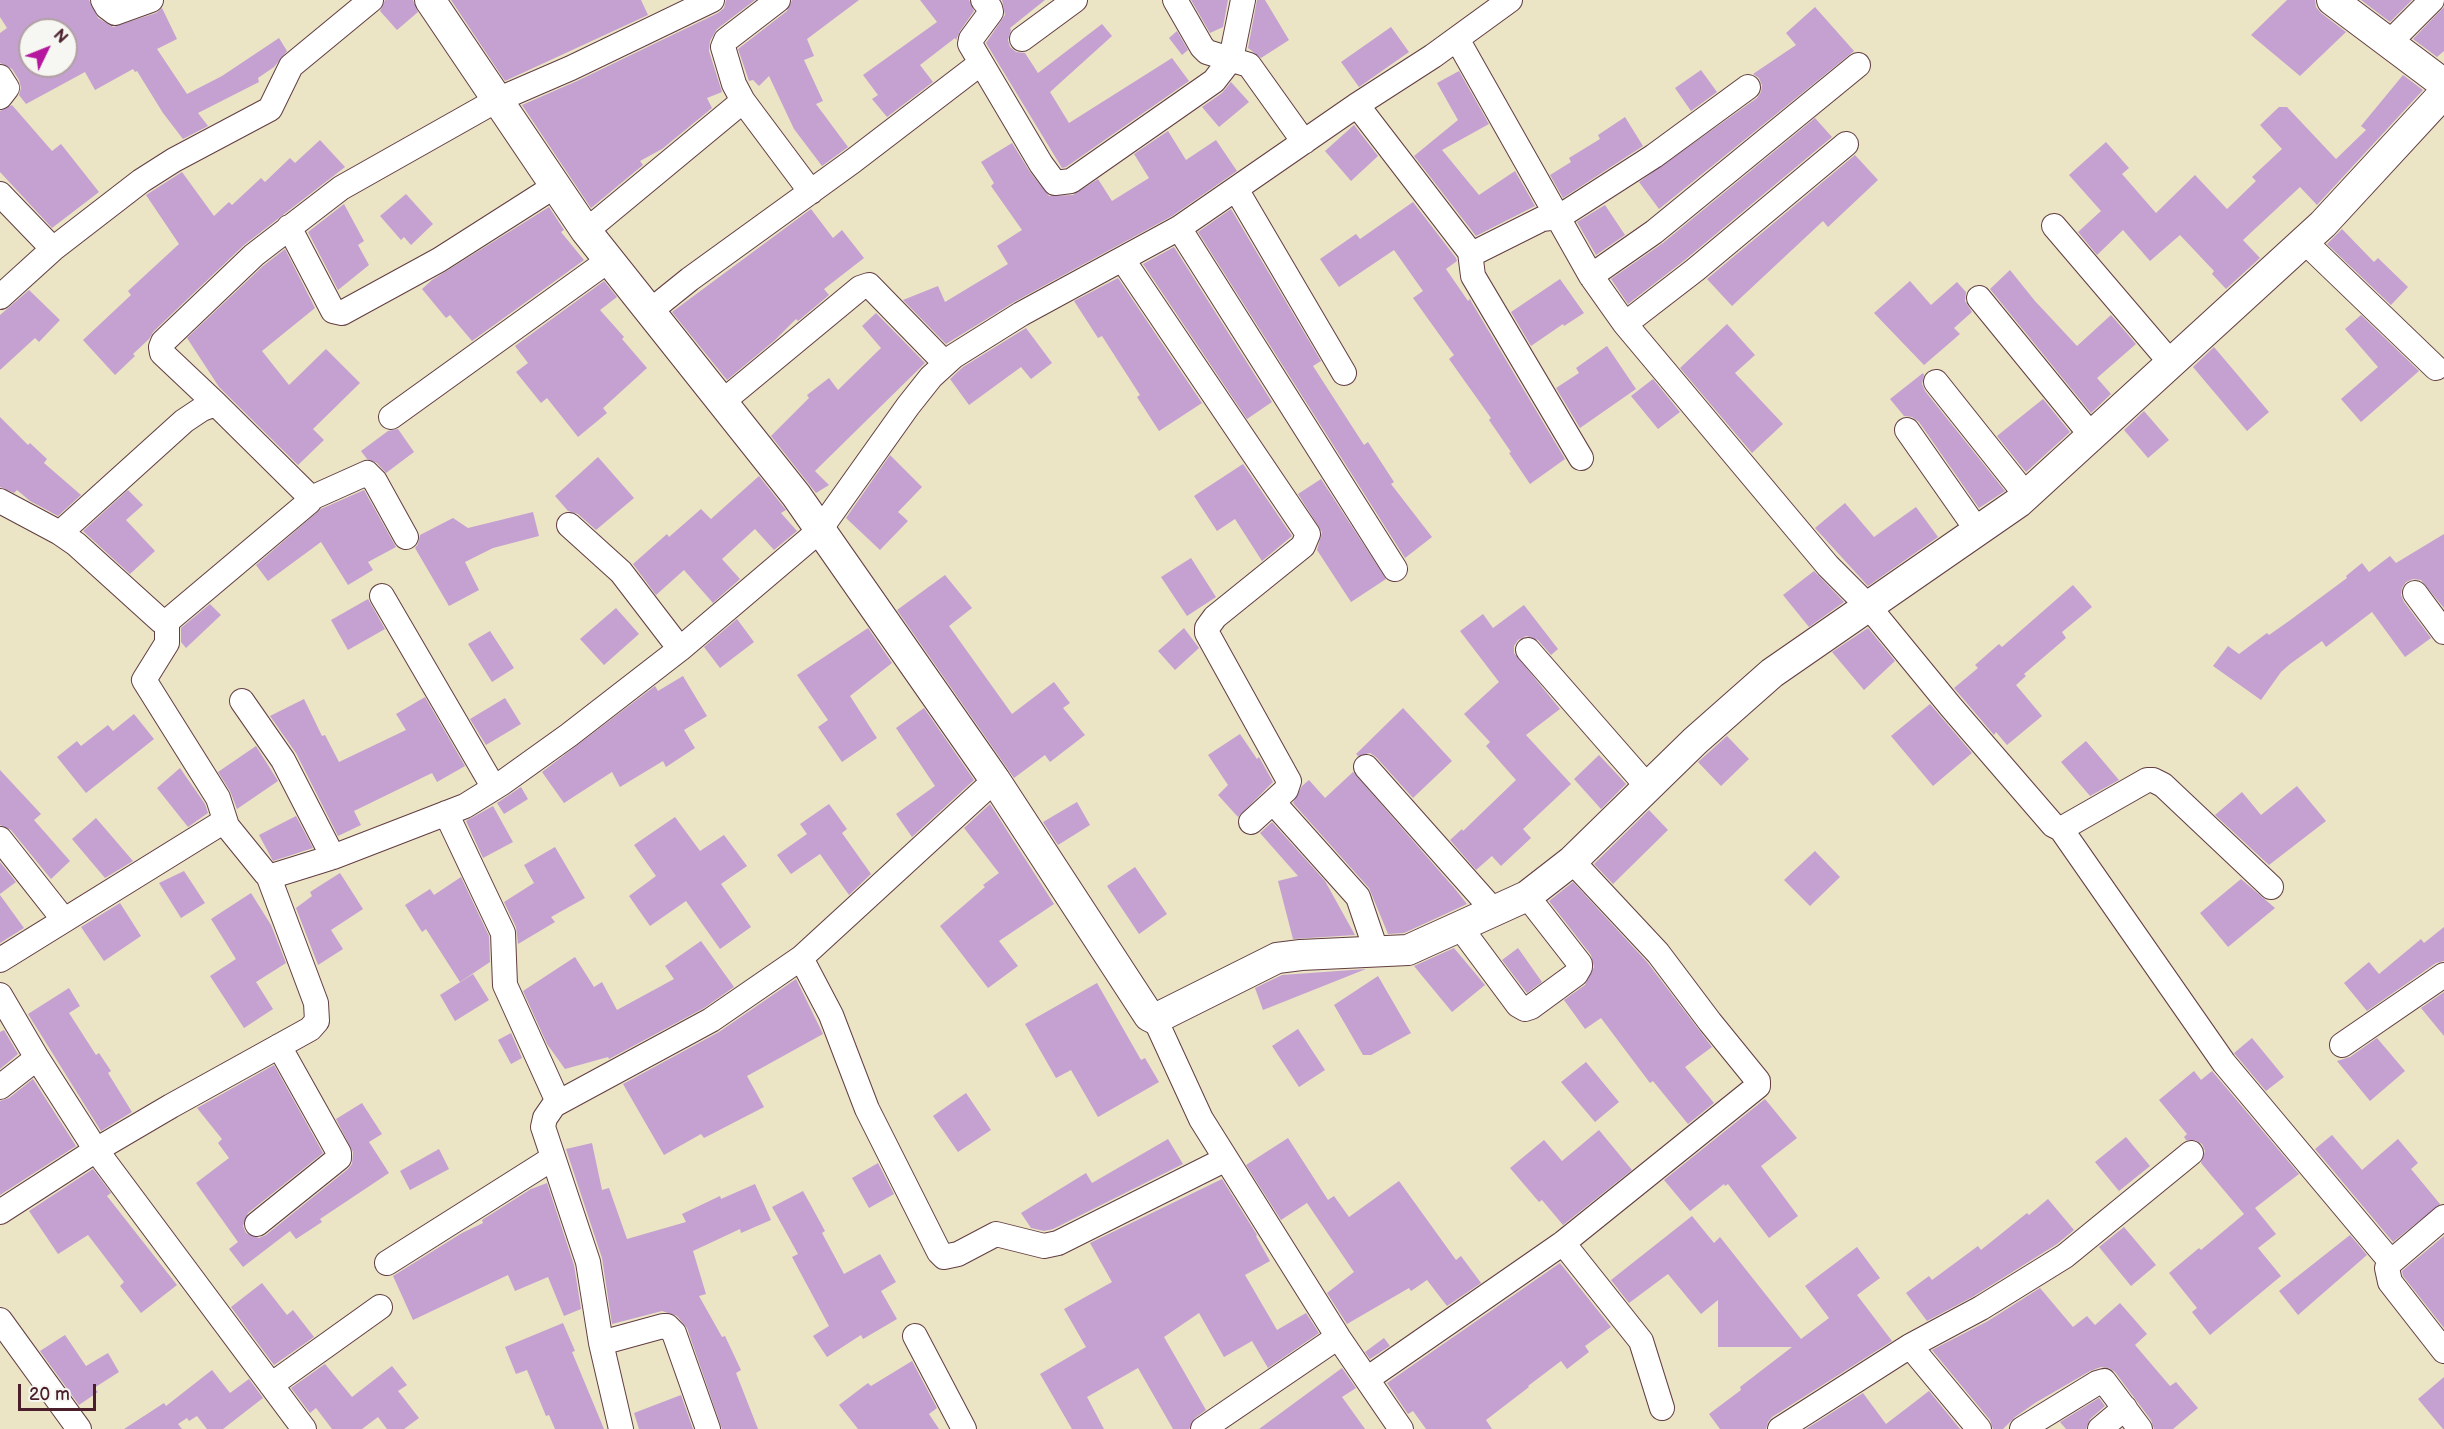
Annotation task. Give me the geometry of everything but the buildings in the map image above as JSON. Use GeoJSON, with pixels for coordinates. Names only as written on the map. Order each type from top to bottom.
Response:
{"type":"FeatureCollection","features":[{"type":"Feature","properties":{"kind":"street"},"geometry":{"type":"LineString","coordinates":[[102,0],[115,13],[151,0]]}},
{"type":"Feature","properties":{"kind":"street"},"geometry":{"type":"LineString","coordinates":[[0,297],[53,249],[141,181],[174,160],[270,109],[291,66],[371,0]]}},
{"type":"Feature","properties":{"kind":"street"},"geometry":{"type":"LineString","coordinates":[[430,0],[586,231],[796,495],[995,780],[1149,1016],[1155,1019],[1201,1119],[1338,1337],[1401,1429]]}},
{"type":"Feature","properties":{"kind":"street"},"geometry":{"type":"LineString","coordinates":[[309,499],[306,493],[162,353],[161,345],[254,255],[341,188],[497,100],[571,68],[712,0]]}},
{"type":"Feature","properties":{"kind":"street"},"geometry":{"type":"LineString","coordinates":[[778,0],[724,43],[723,47],[734,84],[743,101],[810,192]]}},
{"type":"Feature","properties":{"kind":"street"},"geometry":{"type":"LineString","coordinates":[[983,0],[990,8],[990,12],[970,41],[981,63],[1055,183],[1071,181],[1202,91],[1223,70],[1231,58],[1243,0]]}},
{"type":"Feature","properties":{"kind":"street"},"geometry":{"type":"LineString","coordinates":[[1022,39],[1076,0]]}},
{"type":"Feature","properties":{"kind":"street"},"geometry":{"type":"LineString","coordinates":[[1174,0],[1204,50],[1251,67],[1304,142]]}},
{"type":"Feature","properties":{"kind":"street"},"geometry":{"type":"LineString","coordinates":[[268,876],[333,857],[465,806],[494,788],[569,735],[680,649],[819,531],[908,406],[945,363],[1021,314],[1179,228],[1457,39],[1509,0]]}},
{"type":"Feature","properties":{"kind":"street"},"geometry":{"type":"LineString","coordinates":[[2332,0],[2444,84]]}},
{"type":"Feature","properties":{"kind":"street"},"geometry":{"type":"LineString","coordinates":[[2389,43],[2432,0]]}},
{"type":"Feature","properties":{"kind":"street"},"geometry":{"type":"LineString","coordinates":[[1457,39],[1592,276],[1625,324],[1828,566],[1869,607],[2034,804],[2053,825],[2061,829],[2224,1063],[2391,1262]]}},
{"type":"Feature","properties":{"kind":"street"},"geometry":{"type":"LineString","coordinates":[[649,312],[690,279],[981,63]]}},
{"type":"Feature","properties":{"kind":"street"},"geometry":{"type":"LineString","coordinates":[[1592,276],[1654,232],[1858,65]]}},
{"type":"Feature","properties":{"kind":"street"},"geometry":{"type":"LineString","coordinates":[[0,77],[7,88],[0,97]]}},
{"type":"Feature","properties":{"kind":"street"},"geometry":{"type":"LineString","coordinates":[[1470,252],[1477,253],[1542,219],[1559,217],[1654,156],[1748,87]]}},
{"type":"Feature","properties":{"kind":"street"},"geometry":{"type":"LineString","coordinates":[[1155,1019],[1277,958],[1408,951],[1527,896],[1572,861],[1647,786],[1772,673],[2026,495],[2323,224],[2444,93]]}},
{"type":"Feature","properties":{"kind":"street"},"geometry":{"type":"LineString","coordinates":[[586,231],[743,101]]}},
{"type":"Feature","properties":{"kind":"street"},"geometry":{"type":"LineString","coordinates":[[1357,105],[1470,252],[1473,276],[1581,458]]}},
{"type":"Feature","properties":{"kind":"street"},"geometry":{"type":"LineString","coordinates":[[1625,324],[1695,270],[1846,144]]}},
{"type":"Feature","properties":{"kind":"street"},"geometry":{"type":"LineString","coordinates":[[289,227],[333,311],[342,313],[439,260],[555,186]]}},
{"type":"Feature","properties":{"kind":"street"},"geometry":{"type":"LineString","coordinates":[[1236,189],[1344,373]]}},
{"type":"Feature","properties":{"kind":"street"},"geometry":{"type":"LineString","coordinates":[[0,194],[53,249]]}},
{"type":"Feature","properties":{"kind":"street"},"geometry":{"type":"LineString","coordinates":[[2054,226],[2171,363]]}},
{"type":"Feature","properties":{"kind":"street"},"geometry":{"type":"LineString","coordinates":[[1179,228],[1395,569]]}},
{"type":"Feature","properties":{"kind":"street"},"geometry":{"type":"LineString","coordinates":[[2304,241],[2436,368]]}},
{"type":"Feature","properties":{"kind":"street"},"geometry":{"type":"LineString","coordinates":[[391,417],[609,260]]}},
{"type":"Feature","properties":{"kind":"street"},"geometry":{"type":"LineString","coordinates":[[1123,260],[1308,534],[1303,546],[1215,617],[1207,628],[1207,633],[1287,776],[1289,785],[1251,822]]}},
{"type":"Feature","properties":{"kind":"street"},"geometry":{"type":"LineString","coordinates":[[721,403],[860,288],[869,285],[945,363]]}},
{"type":"Feature","properties":{"kind":"street"},"geometry":{"type":"LineString","coordinates":[[1979,298],[2091,435]]}},
{"type":"Feature","properties":{"kind":"street"},"geometry":{"type":"LineString","coordinates":[[1936,382],[2026,495]]}},
{"type":"Feature","properties":{"kind":"street"},"geometry":{"type":"LineString","coordinates":[[60,533],[184,421],[202,409],[216,404]]}},
{"type":"Feature","properties":{"kind":"street"},"geometry":{"type":"LineString","coordinates":[[1907,430],[1977,530]]}},
{"type":"Feature","properties":{"kind":"street"},"geometry":{"type":"LineString","coordinates":[[0,501],[76,544],[161,621],[167,621],[309,502],[309,499],[367,473],[375,481],[405,537]]}},
{"type":"Feature","properties":{"kind":"street"},"geometry":{"type":"LineString","coordinates":[[569,525],[621,572],[680,649]]}},
{"type":"Feature","properties":{"kind":"street"},"geometry":{"type":"LineString","coordinates":[[2415,593],[2444,632]]}},
{"type":"Feature","properties":{"kind":"street"},"geometry":{"type":"LineString","coordinates":[[382,596],[494,788]]}},
{"type":"Feature","properties":{"kind":"street"},"geometry":{"type":"LineString","coordinates":[[0,1212],[96,1150],[310,1029],[317,1021],[318,1013],[268,876],[227,826],[218,798],[144,680],[167,643],[167,621]]}},
{"type":"Feature","properties":{"kind":"street"},"geometry":{"type":"LineString","coordinates":[[1528,651],[1647,786]]}},
{"type":"Feature","properties":{"kind":"street"},"geometry":{"type":"LineString","coordinates":[[242,701],[284,760],[333,857]]}},
{"type":"Feature","properties":{"kind":"street"},"geometry":{"type":"LineString","coordinates":[[1366,766],[1494,911]]}},
{"type":"Feature","properties":{"kind":"street"},"geometry":{"type":"LineString","coordinates":[[621,1429],[601,1343],[588,1263],[543,1122],[549,1110],[558,1102],[711,1020],[801,958],[995,780]]}},
{"type":"Feature","properties":{"kind":"street"},"geometry":{"type":"LineString","coordinates":[[2061,829],[2147,780],[2153,780],[2163,785],[2271,887]]}},
{"type":"Feature","properties":{"kind":"street"},"geometry":{"type":"LineString","coordinates":[[1274,802],[1358,897],[1377,953]]}},
{"type":"Feature","properties":{"kind":"street"},"geometry":{"type":"LineString","coordinates":[[446,813],[503,933],[505,985],[558,1102]]}},
{"type":"Feature","properties":{"kind":"street"},"geometry":{"type":"LineString","coordinates":[[0,960],[218,825],[227,826]]}},
{"type":"Feature","properties":{"kind":"street"},"geometry":{"type":"LineString","coordinates":[[0,839],[64,920]]}},
{"type":"Feature","properties":{"kind":"street"},"geometry":{"type":"LineString","coordinates":[[1367,1379],[1563,1243],[1665,1164],[1753,1092],[1759,1084],[1658,952],[1572,861]]}},
{"type":"Feature","properties":{"kind":"street"},"geometry":{"type":"LineString","coordinates":[[1460,927],[1518,1005],[1525,1009],[1531,1007],[1576,974],[1580,964],[1527,896]]}},
{"type":"Feature","properties":{"kind":"street"},"geometry":{"type":"LineString","coordinates":[[801,958],[831,1015],[867,1109],[939,1252],[944,1257],[958,1254],[996,1234],[1044,1246],[1058,1244],[1226,1159]]}},
{"type":"Feature","properties":{"kind":"street"},"geometry":{"type":"LineString","coordinates":[[2342,1045],[2444,975]]}},
{"type":"Feature","properties":{"kind":"street"},"geometry":{"type":"LineString","coordinates":[[0,995],[96,1150],[304,1429]]}},
{"type":"Feature","properties":{"kind":"street"},"geometry":{"type":"LineString","coordinates":[[257,1224],[339,1158],[339,1153],[279,1046]]}},
{"type":"Feature","properties":{"kind":"street"},"geometry":{"type":"LineString","coordinates":[[0,1087],[37,1058]]}},
{"type":"Feature","properties":{"kind":"street"},"geometry":{"type":"LineString","coordinates":[[1780,1429],[1910,1346],[1982,1308],[2065,1256],[2191,1153]]}},
{"type":"Feature","properties":{"kind":"street"},"geometry":{"type":"LineString","coordinates":[[387,1263],[553,1158]]}},
{"type":"Feature","properties":{"kind":"street"},"geometry":{"type":"LineString","coordinates":[[2444,1217],[2391,1262],[2387,1268],[2390,1282],[2444,1351]]}},
{"type":"Feature","properties":{"kind":"street"},"geometry":{"type":"LineString","coordinates":[[1563,1243],[1641,1341],[1662,1408]]}},
{"type":"Feature","properties":{"kind":"street"},"geometry":{"type":"LineString","coordinates":[[271,1385],[380,1308]]}},
{"type":"Feature","properties":{"kind":"street"},"geometry":{"type":"LineString","coordinates":[[0,1320],[79,1429]]}},
{"type":"Feature","properties":{"kind":"street"},"geometry":{"type":"LineString","coordinates":[[601,1343],[663,1326],[674,1332],[708,1429]]}},
{"type":"Feature","properties":{"kind":"street"},"geometry":{"type":"LineString","coordinates":[[915,1336],[964,1429]]}},
{"type":"Feature","properties":{"kind":"street"},"geometry":{"type":"LineString","coordinates":[[1203,1429],[1338,1337]]}},
{"type":"Feature","properties":{"kind":"street"},"geometry":{"type":"LineString","coordinates":[[1910,1346],[1980,1429]]}},
{"type":"Feature","properties":{"kind":"street"},"geometry":{"type":"LineString","coordinates":[[2022,1429],[2100,1381],[2107,1382],[2140,1429]]}},
{"type":"Feature","properties":{"kind":"street"},"geometry":{"type":"LineString","coordinates":[[2100,1429],[2125,1408]]}}]}
